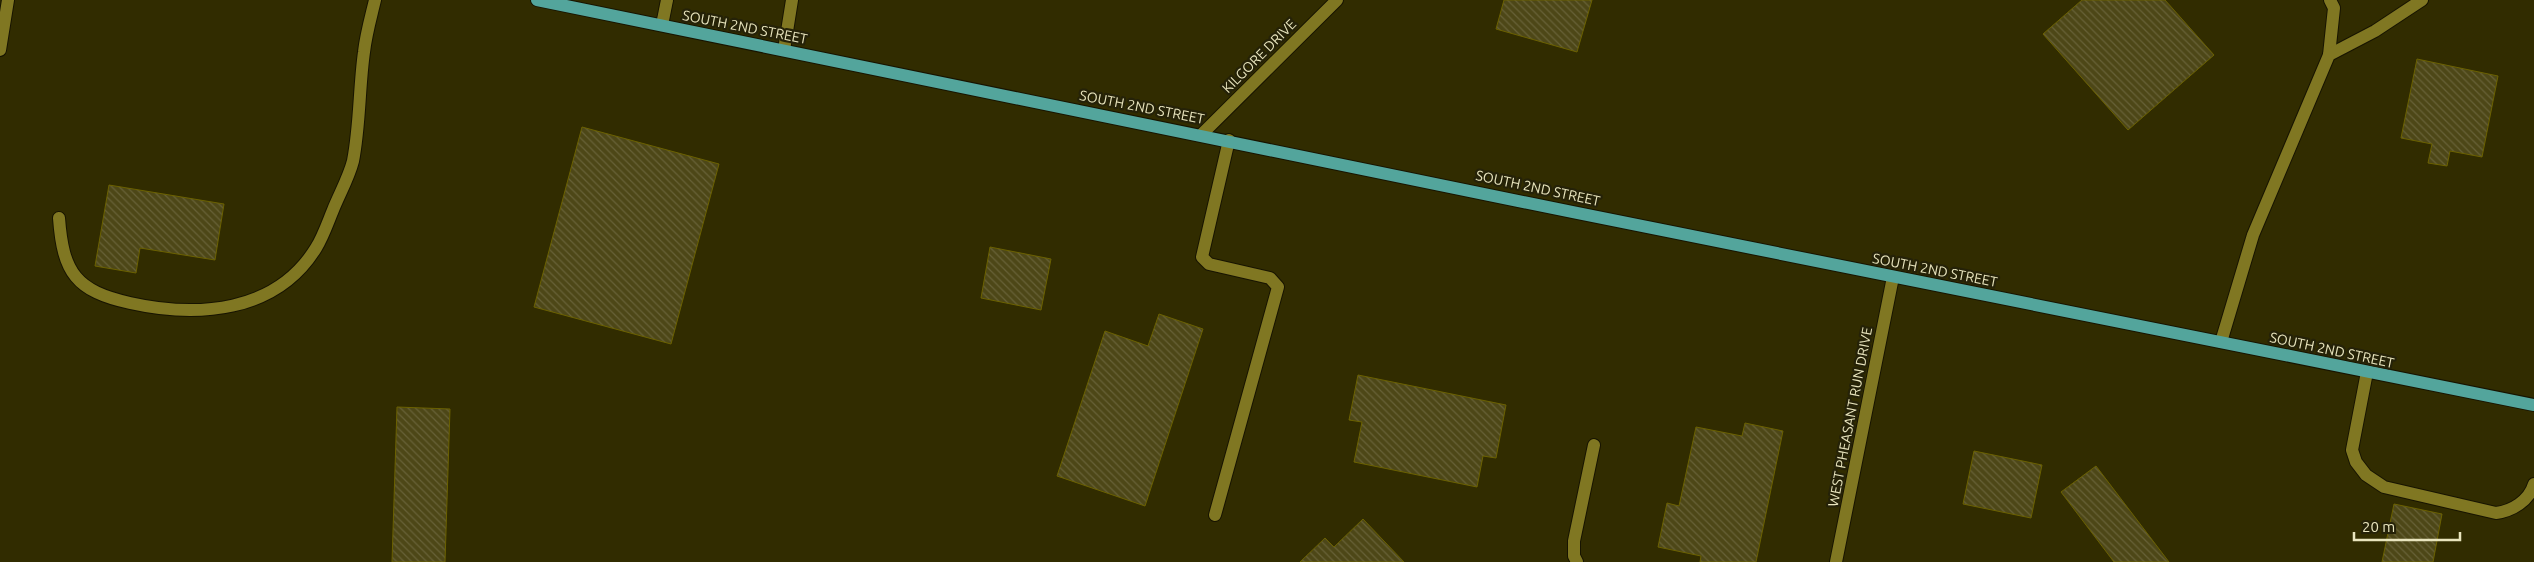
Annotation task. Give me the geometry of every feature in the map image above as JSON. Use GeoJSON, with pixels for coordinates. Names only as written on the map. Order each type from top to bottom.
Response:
{"type":"FeatureCollection","features":[{"type":"Feature","properties":{"kind":"main road","name":"SOUTH 2ND STREET"},"geometry":{"type":"LineString","coordinates":[[537,0],[1202,134],[1893,277],[2534,405]]}},
{"type":"Feature","properties":{"kind":"street"},"geometry":{"type":"LineString","coordinates":[[0,50],[8,0]]}},
{"type":"Feature","properties":{"kind":"street"},"geometry":{"type":"LineString","coordinates":[[59,218],[61,245],[71,272],[87,289],[111,299],[148,307],[200,312],[245,304],[290,280],[316,248],[352,162],[364,51],[375,0]]}},
{"type":"Feature","properties":{"kind":"street"},"geometry":{"type":"LineString","coordinates":[[662,25],[667,0]]}},
{"type":"Feature","properties":{"kind":"street"},"geometry":{"type":"LineString","coordinates":[[784,50],[792,0]]}},
{"type":"Feature","properties":{"kind":"street","name":"KILGORE DRIVE"},"geometry":{"type":"LineString","coordinates":[[1202,134],[1337,0]]}},
{"type":"Feature","properties":{"kind":"street"},"geometry":{"type":"LineString","coordinates":[[2221,342],[2253,235],[2329,55],[2334,8],[2330,0]]}},
{"type":"Feature","properties":{"kind":"street"},"geometry":{"type":"LineString","coordinates":[[2329,55],[2375,32],[2422,0]]}},
{"type":"Feature","properties":{"kind":"street"},"geometry":{"type":"LineString","coordinates":[[1215,515],[1278,287],[1270,278],[1209,264],[1202,257],[1229,140]]}},
{"type":"Feature","properties":{"kind":"street","name":"WEST PHEASANT RUN DRIVE"},"geometry":{"type":"LineString","coordinates":[[1836,562],[1893,277]]}},
{"type":"Feature","properties":{"kind":"street"},"geometry":{"type":"LineString","coordinates":[[2367,372],[2352,450],[2356,462],[2372,479],[2384,487],[2496,513],[2508,512],[2521,503],[2534,484]]}},
{"type":"Feature","properties":{"kind":"street"},"geometry":{"type":"LineString","coordinates":[[1577,562],[1574,556],[1574,541],[1594,445]]}},
{"type":"Feature","properties":{"kind":"building"},"geometry":{"type":"Polygon","coordinates":[[[1504,0],[1592,0],[1577,52],[1496,29],[1504,0]]]}},
{"type":"Feature","properties":{"kind":"building"},"geometry":{"type":"Polygon","coordinates":[[[2082,0],[2165,0],[2214,55],[2128,130],[2043,34],[2082,0]]]}},
{"type":"Feature","properties":{"kind":"building"},"geometry":{"type":"Polygon","coordinates":[[[2417,59],[2498,76],[2482,157],[2450,151],[2447,166],[2428,163],[2432,144],[2401,138],[2417,59]]]}},
{"type":"Feature","properties":{"kind":"building"},"geometry":{"type":"Polygon","coordinates":[[[582,127],[719,164],[671,344],[534,307],[582,127]]]}},
{"type":"Feature","properties":{"kind":"building"},"geometry":{"type":"Polygon","coordinates":[[[109,185],[224,204],[215,260],[140,248],[136,273],[95,266],[109,185]]]}},
{"type":"Feature","properties":{"kind":"building"},"geometry":{"type":"Polygon","coordinates":[[[990,247],[1051,259],[1041,310],[981,298],[990,247]]]}},
{"type":"Feature","properties":{"kind":"building"},"geometry":{"type":"Polygon","coordinates":[[[1159,314],[1203,329],[1145,506],[1057,476],[1105,331],[1148,346],[1159,314]]]}},
{"type":"Feature","properties":{"kind":"building"},"geometry":{"type":"Polygon","coordinates":[[[1358,375],[1506,405],[1496,458],[1483,456],[1477,487],[1354,462],[1362,422],[1349,420],[1358,375]]]}},
{"type":"Feature","properties":{"kind":"building"},"geometry":{"type":"Polygon","coordinates":[[[397,407],[450,409],[445,562],[392,562],[397,407]]]}},
{"type":"Feature","properties":{"kind":"building"},"geometry":{"type":"Polygon","coordinates":[[[1745,423],[1783,431],[1756,562],[1700,562],[1701,556],[1658,547],[1667,503],[1679,506],[1696,427],[1742,436],[1745,423]]]}},
{"type":"Feature","properties":{"kind":"building"},"geometry":{"type":"Polygon","coordinates":[[[1974,451],[2042,465],[2031,518],[1963,504],[1974,451]]]}},
{"type":"Feature","properties":{"kind":"building"},"geometry":{"type":"Polygon","coordinates":[[[2096,466],[2169,562],[2114,562],[2061,492],[2096,466]]]}},
{"type":"Feature","properties":{"kind":"building"},"geometry":{"type":"Polygon","coordinates":[[[2394,504],[2442,514],[2433,562],[2382,562],[2394,504]]]}},
{"type":"Feature","properties":{"kind":"building"},"geometry":{"type":"Polygon","coordinates":[[[1363,519],[1404,562],[1300,562],[1325,538],[1334,547],[1363,519]]]}}]}
